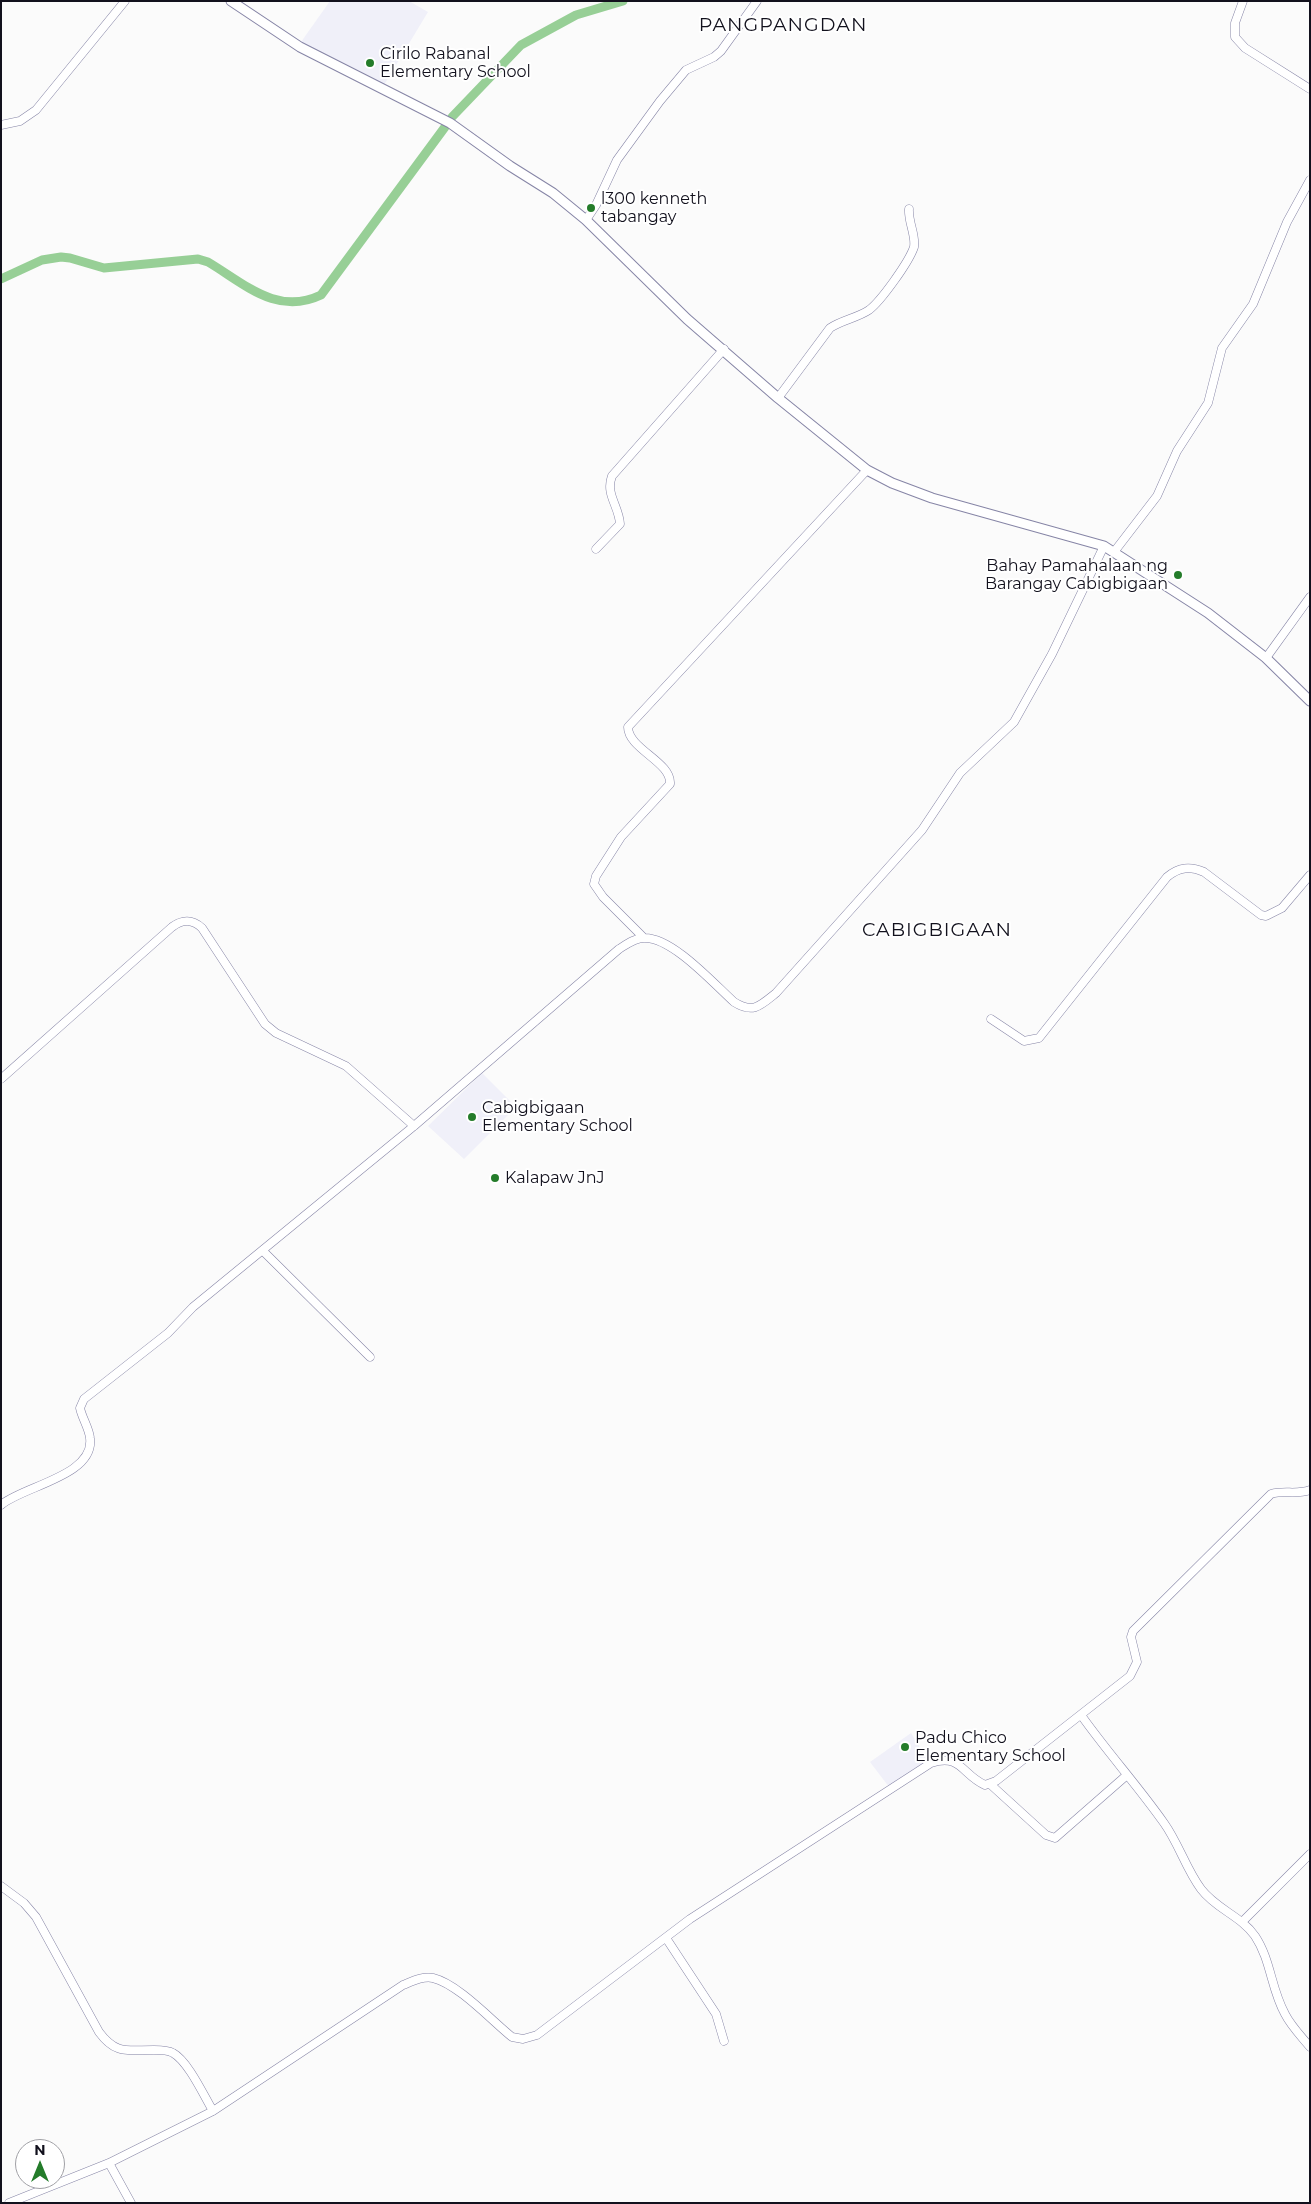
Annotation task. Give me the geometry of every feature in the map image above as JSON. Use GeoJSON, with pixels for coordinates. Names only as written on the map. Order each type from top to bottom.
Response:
{"type":"FeatureCollection","features":[{"type":"Feature","properties":{"kind":"street"},"geometry":{"type":"LineString","coordinates":[[1,125],[20,121],[36,110],[126,1]]}},
{"type":"Feature","properties":{"kind":"street"},"geometry":{"type":"LineString","coordinates":[[231,1],[273,31],[307,51],[450,123],[510,166],[553,193],[586,220],[687,319],[724,349],[778,398],[867,470],[892,483],[932,498],[1104,546],[1208,613],[1266,658],[1310,701]]}},
{"type":"Feature","properties":{"kind":"street"},"geometry":{"type":"LineString","coordinates":[[586,220],[596,205],[617,160],[660,102],[686,70],[714,57],[722,51],[757,1]]}},
{"type":"Feature","properties":{"kind":"street"},"geometry":{"type":"LineString","coordinates":[[1244,1],[1235,23],[1235,37],[1245,48],[1310,89]]}},
{"type":"Feature","properties":{"kind":"street"},"geometry":{"type":"LineString","coordinates":[[1114,552],[1157,496],[1176,451],[1208,403],[1222,348],[1253,304],[1288,222],[1310,180]]}},
{"type":"Feature","properties":{"kind":"street"},"geometry":{"type":"LineString","coordinates":[[778,398],[830,328],[870,309],[892,283],[914,247],[915,242],[908,218],[909,209]]}},
{"type":"Feature","properties":{"kind":"street"},"geometry":{"type":"LineString","coordinates":[[596,549],[620,524],[608,485],[612,476],[724,349]]}},
{"type":"Feature","properties":{"kind":"street"},"geometry":{"type":"LineString","coordinates":[[643,938],[600,893],[594,884],[596,876],[621,837],[670,784],[668,772],[630,736],[628,727],[867,470]]}},
{"type":"Feature","properties":{"kind":"street"},"geometry":{"type":"LineString","coordinates":[[1,1505],[10,1497],[70,1471],[82,1461],[89,1449],[90,1438],[80,1408],[84,1399],[168,1333],[194,1307],[414,1126],[619,949],[633,940],[643,938],[658,940],[673,947],[743,1008],[752,1008],[764,1003],[776,993],[922,830],[960,773],[1014,722],[1052,654],[1104,546]]}},
{"type":"Feature","properties":{"kind":"street"},"geometry":{"type":"LineString","coordinates":[[1266,658],[1310,597]]}},
{"type":"Feature","properties":{"kind":"street"},"geometry":{"type":"LineString","coordinates":[[991,1019],[1024,1041],[1039,1038],[1167,878],[1181,868],[1194,867],[1204,872],[1261,915],[1266,916],[1282,908],[1310,875]]}},
{"type":"Feature","properties":{"kind":"street"},"geometry":{"type":"LineString","coordinates":[[1,1079],[172,927],[186,920],[195,922],[202,928],[265,1024],[276,1033],[346,1066],[414,1126]]}},
{"type":"Feature","properties":{"kind":"street"},"geometry":{"type":"LineString","coordinates":[[263,1251],[370,1357]]}},
{"type":"Feature","properties":{"kind":"street"},"geometry":{"type":"LineString","coordinates":[[9,2203],[109,2163],[213,2111],[403,1985],[418,1979],[432,1978],[450,1984],[512,2037],[523,2039],[537,2035],[690,1918],[930,1763],[950,1760],[960,1765],[979,1782],[985,1785],[990,1784],[1082,1715],[1130,1676],[1135,1670],[1137,1662],[1131,1637],[1133,1631],[1271,1494],[1278,1492],[1299,1493],[1310,1490]]}},
{"type":"Feature","properties":{"kind":"street"},"geometry":{"type":"LineString","coordinates":[[1082,1715],[1106,1751],[1166,1825],[1194,1879],[1203,1892],[1218,1905],[1243,1921],[1255,1936],[1266,1957],[1284,2013],[1310,2047]]}},
{"type":"Feature","properties":{"kind":"street"},"geometry":{"type":"LineString","coordinates":[[990,1784],[1046,1834],[1055,1838],[1127,1775]]}},
{"type":"Feature","properties":{"kind":"street"},"geometry":{"type":"LineString","coordinates":[[1243,1921],[1310,1854]]}},
{"type":"Feature","properties":{"kind":"street"},"geometry":{"type":"LineString","coordinates":[[1,1886],[24,1903],[36,1917],[99,2032],[107,2042],[117,2049],[128,2051],[162,2050],[172,2052],[180,2058],[213,2111]]}},
{"type":"Feature","properties":{"kind":"street"},"geometry":{"type":"LineString","coordinates":[[666,1938],[716,2014],[724,2041]]}},
{"type":"Feature","properties":{"kind":"street"},"geometry":{"type":"LineString","coordinates":[[109,2163],[130,2203]]}},
{"type":"Feature","properties":{"kind":"shaded area","name":"Cirilo Rabanal Elementary School"},"geometry":{"type":"Polygon","coordinates":[[[330,1],[409,1],[428,12],[384,85],[301,42],[330,1]]]}},
{"type":"Feature","properties":{"kind":"shaded area","name":"Cabigbigaan Elementary School"},"geometry":{"type":"Polygon","coordinates":[[[482,1073],[516,1107],[464,1159],[428,1126],[482,1073]]]}},
{"type":"Feature","properties":{"kind":"shaded area","name":"Padu Chico Elementary School"},"geometry":{"type":"Polygon","coordinates":[[[911,1733],[928,1761],[889,1787],[870,1762],[911,1733]]]}},
{"type":"Feature","properties":{"kind":"waterway"},"geometry":{"type":"LineString","coordinates":[[452,117],[521,45],[576,15],[623,1]]}},
{"type":"Feature","properties":{"kind":"waterway"},"geometry":{"type":"LineString","coordinates":[[1,279],[42,260],[61,257],[104,268],[198,259],[208,262],[262,295],[290,302],[305,301],[321,295],[445,127]]}},
{"type":"Feature","properties":{"kind":"place","name":"Cirilo Rabanal Elementary School"},"geometry":{"type":"Point","coordinates":[370,63]}},
{"type":"Feature","properties":{"kind":"place","name":"l300 kenneth tabangay"},"geometry":{"type":"Point","coordinates":[591,208]}},
{"type":"Feature","properties":{"kind":"place","name":"Bahay Pamahalaan ng Barangay Cabigbigaan"},"geometry":{"type":"Point","coordinates":[1178,575]}},
{"type":"Feature","properties":{"kind":"place","name":"Cabigbigaan Elementary School"},"geometry":{"type":"Point","coordinates":[472,1117]}},
{"type":"Feature","properties":{"kind":"place","name":"Kalapaw JnJ"},"geometry":{"type":"Point","coordinates":[495,1178]}},
{"type":"Feature","properties":{"kind":"place","name":"Padu Chico Elementary School"},"geometry":{"type":"Point","coordinates":[905,1747]}},
{"type":"Feature","properties":{"kind":"district","name":"PANGPANGDAN"},"geometry":{"type":"Point","coordinates":[783,25]}},
{"type":"Feature","properties":{"kind":"district","name":"CABIGBIGAAN"},"geometry":{"type":"Point","coordinates":[937,930]}}]}
